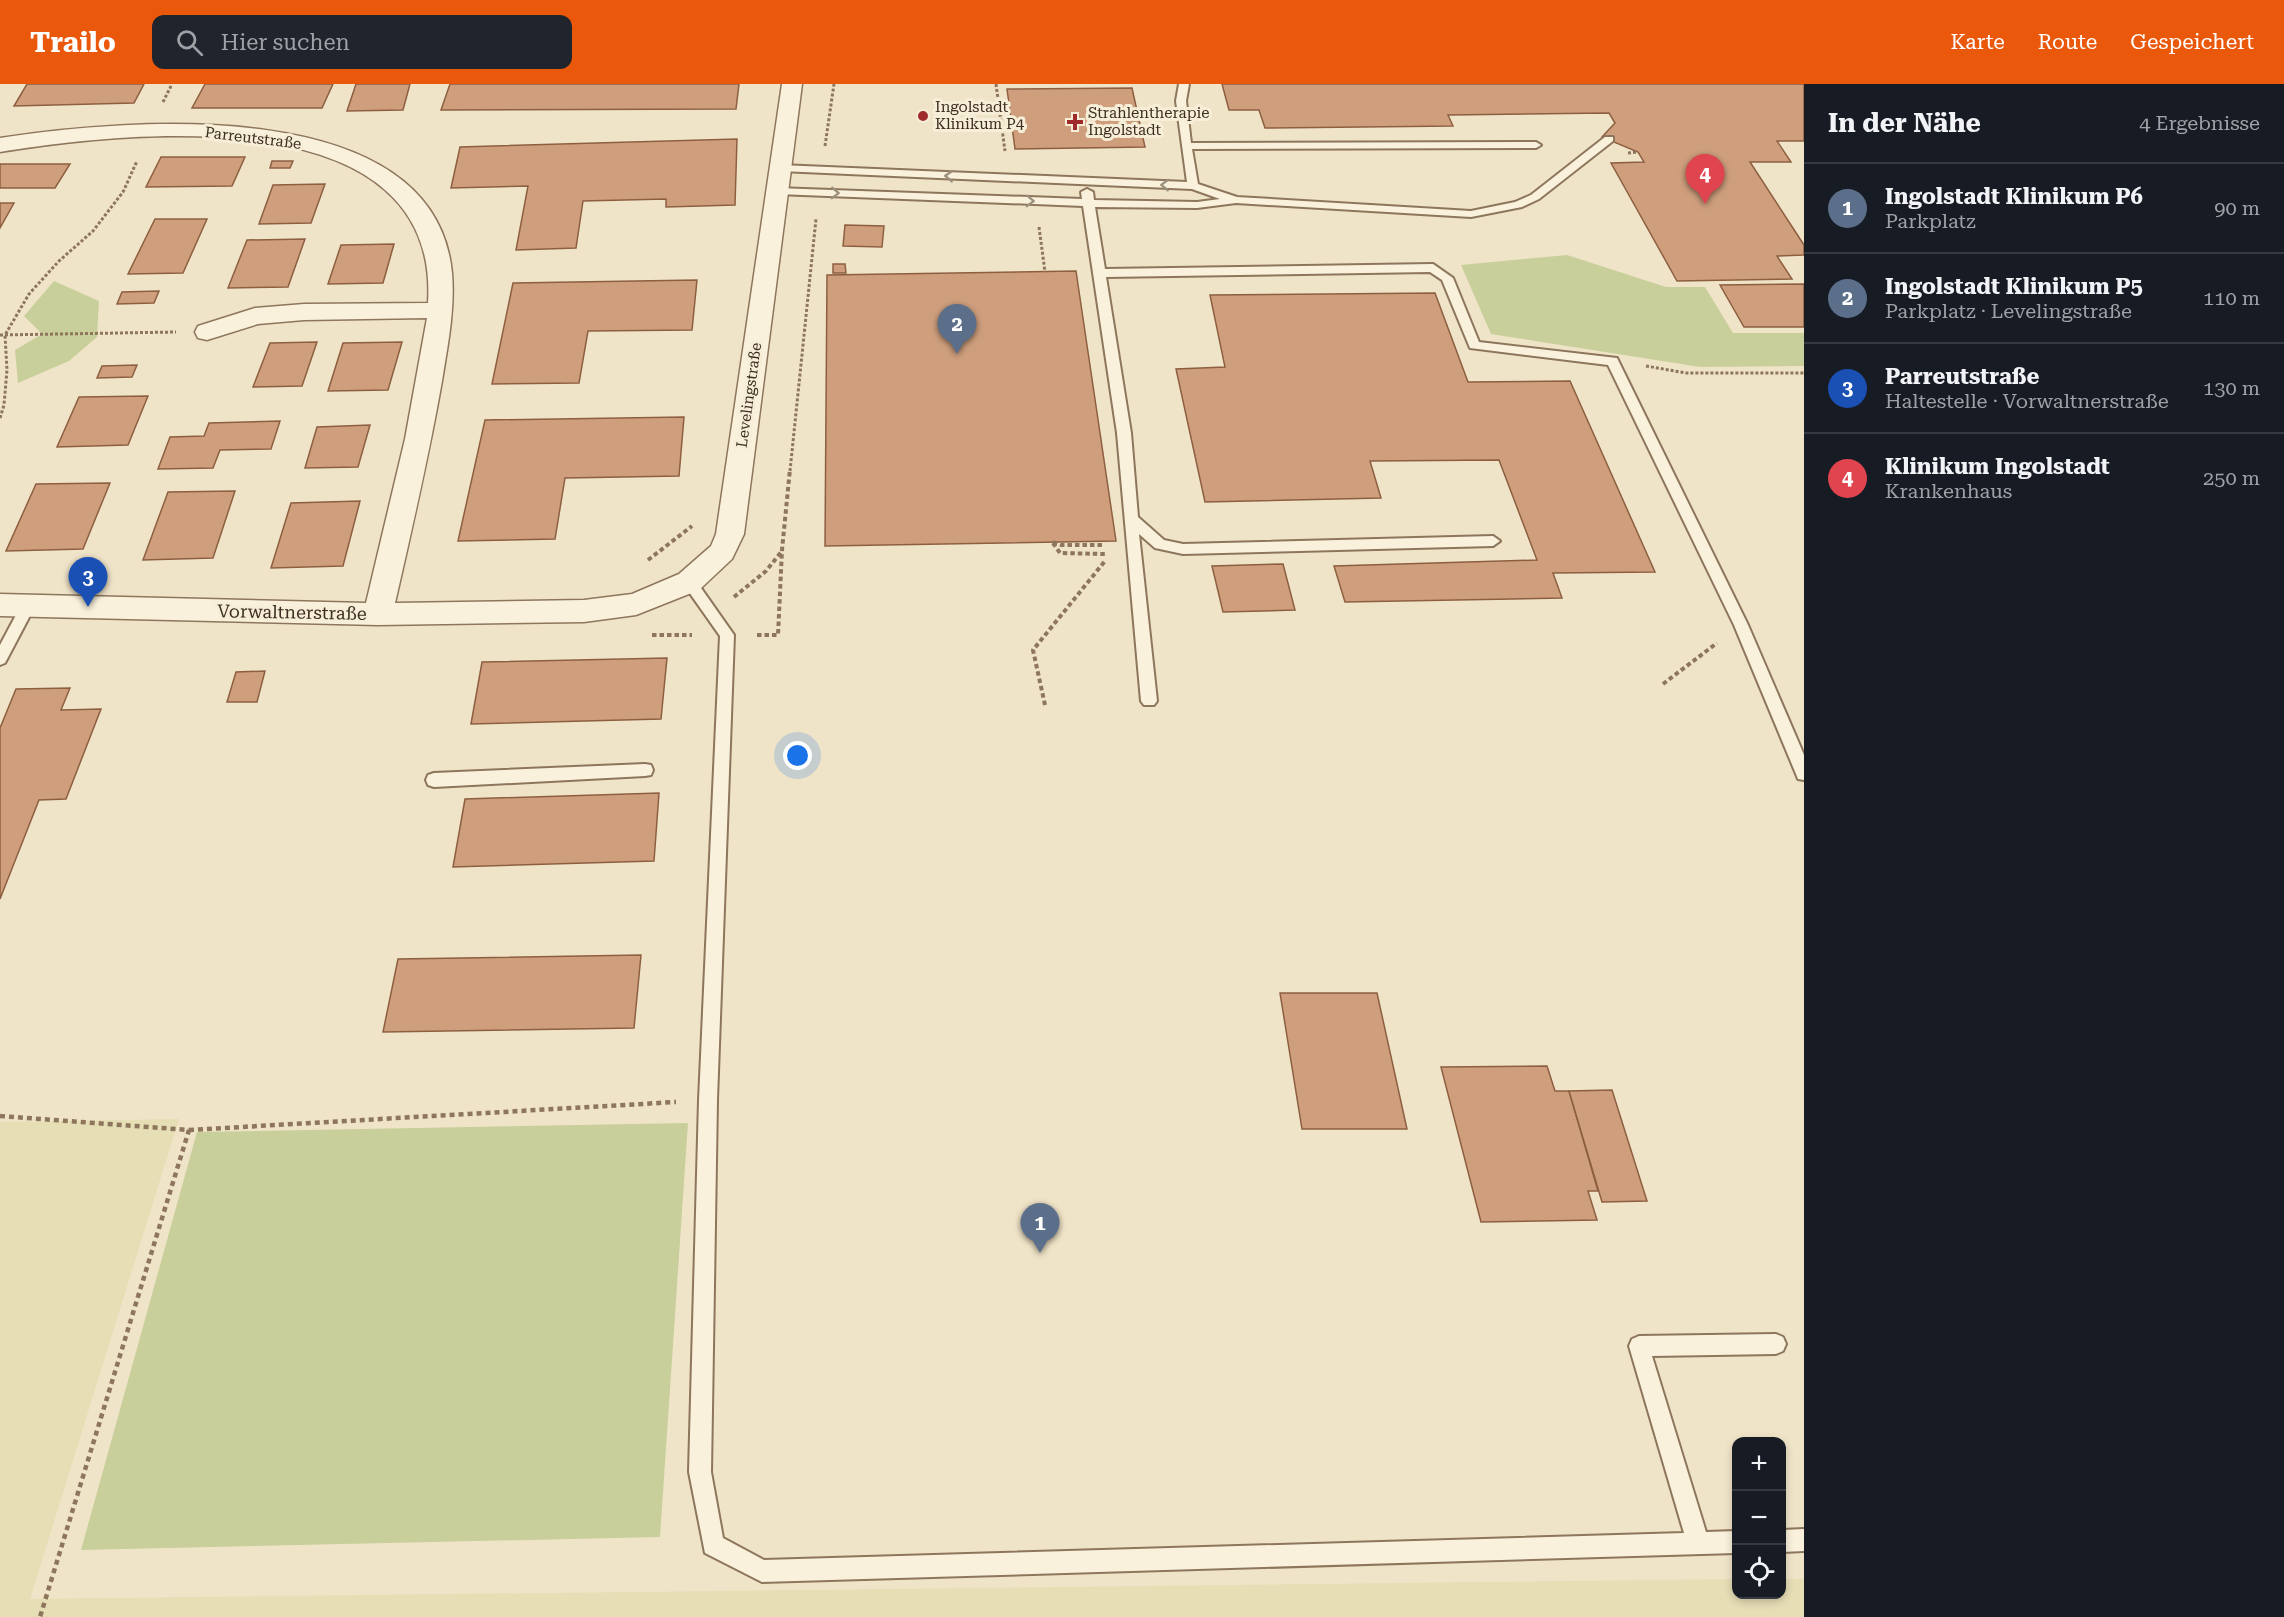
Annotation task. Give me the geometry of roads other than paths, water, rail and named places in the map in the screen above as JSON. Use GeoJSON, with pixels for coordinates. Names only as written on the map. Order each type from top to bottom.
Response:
{"type":"FeatureCollection","features":[{"type":"Feature","properties":{"kind":"street","name":"Levelingstraße"},"geometry":{"type":"LineString","coordinates":[[584,611],[636,604],[689,582],[722,552],[730,534],[792,84]]}},
{"type":"Feature","properties":{"kind":"street","name":"Parreutstraße"},"geometry":{"type":"LineString","coordinates":[[0,145],[72,136],[150,132],[240,134],[288,140],[332,151],[367,165],[394,184],[415,208],[432,236],[440,270],[441,310],[419,442],[378,614]]}},
{"type":"Feature","properties":{"kind":"street"},"geometry":{"type":"LineString","coordinates":[[207,332],[255,316],[304,312],[441,310]]}},
{"type":"Feature","properties":{"kind":"street","name":"Vorwaltnerstraße"},"geometry":{"type":"LineString","coordinates":[[14,605],[378,614],[584,611]]}},
{"type":"Feature","properties":{"kind":"lane"},"geometry":{"type":"LineString","coordinates":[[1184,84],[1180,101],[1193,186]]}},
{"type":"Feature","properties":{"kind":"lane"},"geometry":{"type":"LineString","coordinates":[[778,179],[819,193],[1197,205],[1236,200],[1471,214],[1518,206],[1535,197],[1609,139]]}},
{"type":"Feature","properties":{"kind":"lane"},"geometry":{"type":"LineString","coordinates":[[1186,146],[1536,145]]}},
{"type":"Feature","properties":{"kind":"lane"},"geometry":{"type":"LineString","coordinates":[[778,179],[822,169],[1193,186],[1236,200]]}},
{"type":"Feature","properties":{"kind":"lane"},"geometry":{"type":"LineString","coordinates":[[1085,182],[1101,273],[1124,433],[1149,701]]}},
{"type":"Feature","properties":{"kind":"lane"},"geometry":{"type":"LineString","coordinates":[[1101,273],[1432,268],[1447,278],[1474,345],[1614,361],[1742,625],[1804,774]]}},
{"type":"Feature","properties":{"kind":"lane"},"geometry":{"type":"LineString","coordinates":[[1131,519],[1160,544],[1183,549],[1493,541]]}},
{"type":"Feature","properties":{"kind":"lane"},"geometry":{"type":"LineString","coordinates":[[1134,553],[1160,544]]}},
{"type":"Feature","properties":{"kind":"lane"},"geometry":{"type":"LineString","coordinates":[[689,582],[727,635],[708,1100],[700,1472],[713,1545],[762,1571],[1732,1542]]}},
{"type":"Feature","properties":{"kind":"lane"},"geometry":{"type":"LineString","coordinates":[[0,659],[14,605]]}},
{"type":"Feature","properties":{"kind":"lane"},"geometry":{"type":"LineString","coordinates":[[434,780],[645,770]]}},
{"type":"Feature","properties":{"kind":"lane"},"geometry":{"type":"LineString","coordinates":[[1698,1543],[1639,1346],[1776,1344]]}},
{"type":"Feature","properties":{"kind":"lane"},"geometry":{"type":"LineString","coordinates":[[1786,1541],[1804,1540]]}},
{"type":"Feature","properties":{"kind":"place","name":"Ingolstadt Klinikum P4"},"geometry":{"type":"Point","coordinates":[923,116]}},
{"type":"Feature","properties":{"kind":"place","name":"Strahlentherapie Ingolstadt"},"geometry":{"type":"Point","coordinates":[1075,122]}},
{"type":"Feature","properties":{"kind":"place","name":"Klinikum Ingolstadt"},"geometry":{"type":"Point","coordinates":[1705,204]}},
{"type":"Feature","properties":{"kind":"place","name":"Ingolstadt Klinikum P5"},"geometry":{"type":"Point","coordinates":[957,354]}},
{"type":"Feature","properties":{"kind":"place","name":"Parreutstraße"},"geometry":{"type":"Point","coordinates":[88,607]}},
{"type":"Feature","properties":{"kind":"place","name":"Ingolstadt Klinikum P6"},"geometry":{"type":"Point","coordinates":[1040,1253]}}]}
